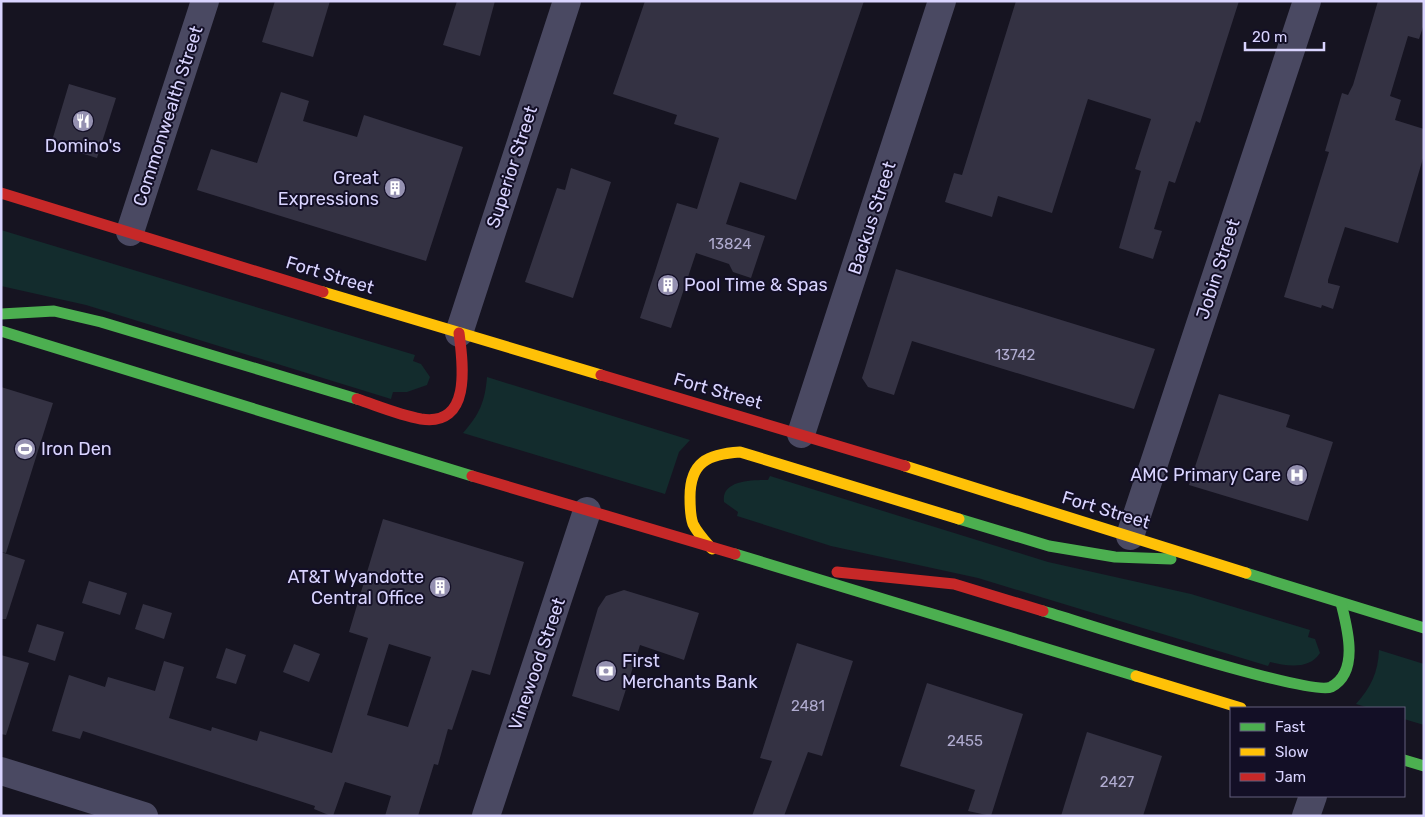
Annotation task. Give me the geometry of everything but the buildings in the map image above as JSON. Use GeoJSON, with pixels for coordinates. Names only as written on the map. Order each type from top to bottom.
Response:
{"type":"FeatureCollection","features":[{"type":"Feature","properties":{"kind":"main road","name":"Fort Street"},"geometry":{"type":"LineString","coordinates":[[1,193],[459,333],[801,434],[1424,628]]}},
{"type":"Feature","properties":{"kind":"main road"},"geometry":{"type":"LineString","coordinates":[[1,314],[54,311],[101,322],[422,419],[440,418],[450,412],[459,398],[463,374],[459,333]]}},
{"type":"Feature","properties":{"kind":"main road"},"geometry":{"type":"LineString","coordinates":[[1,331],[587,511],[712,549],[778,566],[1238,707]]}},
{"type":"Feature","properties":{"kind":"main road"},"geometry":{"type":"LineString","coordinates":[[712,549],[694,527],[691,515],[692,474],[700,462],[727,452],[740,452],[1050,546],[1115,557],[1208,560]]}},
{"type":"Feature","properties":{"kind":"main road"},"geometry":{"type":"LineString","coordinates":[[778,566],[954,584],[1249,673],[1317,689],[1330,687],[1340,679],[1345,670],[1349,654],[1350,633],[1341,603]]}},
{"type":"Feature","properties":{"kind":"main road"},"geometry":{"type":"LineString","coordinates":[[1405,760],[1424,766]]}},
{"type":"Feature","properties":{"kind":"street","name":"Commonwealth Street"},"geometry":{"type":"LineString","coordinates":[[130,232],[205,1]]}},
{"type":"Feature","properties":{"kind":"street","name":"Superior Street"},"geometry":{"type":"LineString","coordinates":[[459,333],[567,1]]}},
{"type":"Feature","properties":{"kind":"street","name":"Backus Street"},"geometry":{"type":"LineString","coordinates":[[801,434],[942,1]]}},
{"type":"Feature","properties":{"kind":"street","name":"Jobin Street"},"geometry":{"type":"LineString","coordinates":[[1130,536],[1307,1]]}},
{"type":"Feature","properties":{"kind":"street","name":"Vinewood Street"},"geometry":{"type":"LineString","coordinates":[[486,816],[587,511]]}},
{"type":"Feature","properties":{"kind":"street"},"geometry":{"type":"LineString","coordinates":[[1,771],[144,816]]}},
{"type":"Feature","properties":{"kind":"street"},"geometry":{"type":"LineString","coordinates":[[1306,816],[1313,797]]}},
{"type":"Feature","properties":{"kind":"green space"},"geometry":{"type":"Polygon","coordinates":[[[1,230],[415,355],[413,361],[421,364],[430,377],[427,385],[407,392],[393,392],[391,399],[86,305],[1,286],[1,230]]]}},
{"type":"Feature","properties":{"kind":"green space"},"geometry":{"type":"Polygon","coordinates":[[[487,377],[690,440],[679,452],[665,494],[463,433],[474,420],[481,407],[487,377]]]}},
{"type":"Feature","properties":{"kind":"green space"},"geometry":{"type":"Polygon","coordinates":[[[770,476],[1048,562],[1191,594],[1310,630],[1308,637],[1315,639],[1320,653],[1310,662],[1304,664],[1283,665],[1270,662],[1268,666],[978,578],[831,546],[737,516],[738,512],[724,502],[724,495],[732,485],[746,481],[768,480],[770,476]]]}},
{"type":"Feature","properties":{"kind":"green space"},"geometry":{"type":"Polygon","coordinates":[[[1379,650],[1424,664],[1424,725],[1405,719],[1405,707],[1366,707],[1356,704],[1366,692],[1377,666],[1379,650]]]}},
{"type":"Feature","properties":{"kind":"traffic: fast"},"geometry":{"type":"LineString","coordinates":[[1,314],[54,311],[101,322],[357,399]]}},
{"type":"Feature","properties":{"kind":"traffic: fast"},"geometry":{"type":"LineString","coordinates":[[1,331],[472,476]]}},
{"type":"Feature","properties":{"kind":"traffic: fast"},"geometry":{"type":"LineString","coordinates":[[959,519],[1049,546],[1115,557],[1171,559]]}},
{"type":"Feature","properties":{"kind":"traffic: fast"},"geometry":{"type":"LineString","coordinates":[[735,554],[1136,676]]}},
{"type":"Feature","properties":{"kind":"traffic: fast"},"geometry":{"type":"LineString","coordinates":[[1246,573],[1424,628]]}},
{"type":"Feature","properties":{"kind":"traffic: fast"},"geometry":{"type":"LineString","coordinates":[[1043,611],[1240,670],[1314,687],[1331,687],[1340,680],[1346,671],[1348,660],[1348,636],[1341,603]]}},
{"type":"Feature","properties":{"kind":"traffic: fast"},"geometry":{"type":"LineString","coordinates":[[1405,760],[1424,766]]}},
{"type":"Feature","properties":{"kind":"traffic: slow"},"geometry":{"type":"LineString","coordinates":[[323,292],[601,375]]}},
{"type":"Feature","properties":{"kind":"traffic: slow"},"geometry":{"type":"LineString","coordinates":[[712,549],[699,534],[691,518],[691,485],[693,475],[703,462],[729,453],[740,452],[959,519]]}},
{"type":"Feature","properties":{"kind":"traffic: slow"},"geometry":{"type":"LineString","coordinates":[[905,466],[1246,573]]}},
{"type":"Feature","properties":{"kind":"traffic: slow"},"geometry":{"type":"LineString","coordinates":[[1136,676],[1238,707]]}},
{"type":"Feature","properties":{"kind":"traffic: jam"},"geometry":{"type":"LineString","coordinates":[[1,193],[323,292]]}},
{"type":"Feature","properties":{"kind":"traffic: jam"},"geometry":{"type":"LineString","coordinates":[[357,399],[421,419],[437,419],[449,413],[461,391],[462,361],[459,333]]}},
{"type":"Feature","properties":{"kind":"traffic: jam"},"geometry":{"type":"LineString","coordinates":[[601,375],[905,466]]}},
{"type":"Feature","properties":{"kind":"traffic: jam"},"geometry":{"type":"LineString","coordinates":[[472,476],[735,554]]}},
{"type":"Feature","properties":{"kind":"traffic: jam"},"geometry":{"type":"LineString","coordinates":[[837,572],[954,584],[1043,611]]}},
{"type":"Feature","properties":{"kind":"place","name":"Domino's"},"geometry":{"type":"Point","coordinates":[83,121]}},
{"type":"Feature","properties":{"kind":"place","name":"Great Expressions"},"geometry":{"type":"Point","coordinates":[395,188]}},
{"type":"Feature","properties":{"kind":"place","name":"Pool Time & Spas"},"geometry":{"type":"Point","coordinates":[668,285]}},
{"type":"Feature","properties":{"kind":"place","name":"Iron Den"},"geometry":{"type":"Point","coordinates":[25,449]}},
{"type":"Feature","properties":{"kind":"place","name":"AMC Primary Care"},"geometry":{"type":"Point","coordinates":[1297,475]}},
{"type":"Feature","properties":{"kind":"place","name":"AT&T Wyandotte Central Office"},"geometry":{"type":"Point","coordinates":[440,587]}},
{"type":"Feature","properties":{"kind":"place","name":"First Merchants Bank"},"geometry":{"type":"Point","coordinates":[606,671]}}]}
